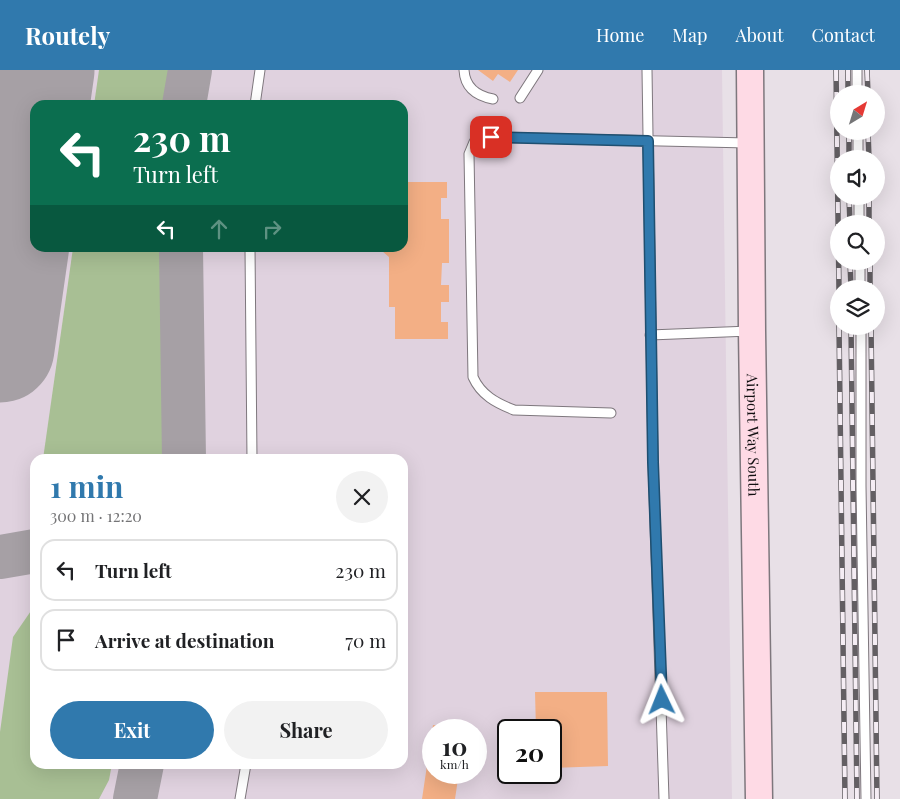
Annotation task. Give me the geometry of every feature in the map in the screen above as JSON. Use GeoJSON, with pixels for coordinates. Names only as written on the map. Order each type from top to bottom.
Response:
{"type":"FeatureCollection","features":[{"type":"Feature","properties":{"kind":"main road","name":"Airport Way South"},"geometry":{"type":"LineString","coordinates":[[750,70],[759,799]]}},
{"type":"Feature","properties":{"kind":"lane"},"geometry":{"type":"LineString","coordinates":[[256,100],[260,70]]}},
{"type":"Feature","properties":{"kind":"lane"},"geometry":{"type":"LineString","coordinates":[[464,70],[466,81],[470,88],[483,97],[493,99]]}},
{"type":"Feature","properties":{"kind":"lane"},"geometry":{"type":"LineString","coordinates":[[520,98],[538,70]]}},
{"type":"Feature","properties":{"kind":"lane"},"geometry":{"type":"LineString","coordinates":[[647,70],[654,515],[664,799]]}},
{"type":"Feature","properties":{"kind":"lane"},"geometry":{"type":"LineString","coordinates":[[857,70],[857,85]]}},
{"type":"Feature","properties":{"kind":"lane"},"geometry":{"type":"LineString","coordinates":[[611,412],[514,410],[501,405],[478,387],[473,377],[469,154],[474,142],[482,138],[491,137],[750,143]]}},
{"type":"Feature","properties":{"kind":"lane"},"geometry":{"type":"LineString","coordinates":[[250,252],[252,454]]}},
{"type":"Feature","properties":{"kind":"lane"},"geometry":{"type":"LineString","coordinates":[[650,335],[752,331]]}},
{"type":"Feature","properties":{"kind":"lane"},"geometry":{"type":"LineString","coordinates":[[861,335],[861,486],[866,799]]}},
{"type":"Feature","properties":{"kind":"lane"},"geometry":{"type":"LineString","coordinates":[[240,799],[245,769]]}},
{"type":"Feature","properties":{"kind":"shaded area"},"geometry":{"type":"Polygon","coordinates":[[[0,70],[722,70],[732,799],[0,799],[0,70]]]}},
{"type":"Feature","properties":{"kind":"green space"},"geometry":{"type":"Polygon","coordinates":[[[99,70],[170,70],[166,100],[95,100],[99,70]]]}},
{"type":"Feature","properties":{"kind":"green space"},"geometry":{"type":"Polygon","coordinates":[[[72,252],[162,252],[166,431],[164,454],[44,454],[72,252]]]}},
{"type":"Feature","properties":{"kind":"green space"},"geometry":{"type":"Polygon","coordinates":[[[30,612],[30,769],[111,769],[109,780],[99,799],[0,799],[0,732],[13,637],[30,612]]]}},
{"type":"Feature","properties":{"kind":"building"},"geometry":{"type":"Polygon","coordinates":[[[478,70],[518,70],[510,82],[498,74],[493,81],[478,70]]]}},
{"type":"Feature","properties":{"kind":"building"},"geometry":{"type":"Polygon","coordinates":[[[408,182],[447,182],[447,198],[441,198],[441,219],[449,219],[449,263],[442,263],[441,285],[449,285],[449,302],[441,302],[441,322],[448,322],[448,339],[395,339],[395,307],[389,307],[389,257],[383,252],[408,252],[408,182]]]}},
{"type":"Feature","properties":{"kind":"building"},"geometry":{"type":"Polygon","coordinates":[[[535,692],[607,692],[608,766],[562,768],[562,719],[536,719],[535,692]]]}},
{"type":"Feature","properties":{"kind":"building"},"geometry":{"type":"Polygon","coordinates":[[[424,784],[457,784],[455,799],[422,799],[424,784]]]}},
{"type":"Feature","properties":{"kind":"taxiway"},"geometry":{"type":"LineString","coordinates":[[185,100],[190,70]]}},
{"type":"Feature","properties":{"kind":"taxiway"},"geometry":{"type":"LineString","coordinates":[[181,252],[184,454]]}},
{"type":"Feature","properties":{"kind":"taxiway"},"geometry":{"type":"LineString","coordinates":[[0,557],[30,552]]}},
{"type":"Feature","properties":{"kind":"taxiway"},"geometry":{"type":"LineString","coordinates":[[135,799],[141,769]]}},
{"type":"Feature","properties":{"kind":"runway"},"geometry":{"type":"LineString","coordinates":[[36,100],[40,70]]}},
{"type":"Feature","properties":{"kind":"runway"},"geometry":{"type":"LineString","coordinates":[[0,348],[30,140]]}},
{"type":"Feature","properties":{"kind":"railway"},"geometry":{"type":"LineString","coordinates":[[836,70],[839,280]]}},
{"type":"Feature","properties":{"kind":"railway"},"geometry":{"type":"LineString","coordinates":[[848,70],[848,85]]}},
{"type":"Feature","properties":{"kind":"railway"},"geometry":{"type":"LineString","coordinates":[[867,70],[868,85]]}},
{"type":"Feature","properties":{"kind":"railway"},"geometry":{"type":"LineString","coordinates":[[849,140],[849,150]]}},
{"type":"Feature","properties":{"kind":"railway"},"geometry":{"type":"LineString","coordinates":[[868,140],[869,150]]}},
{"type":"Feature","properties":{"kind":"railway"},"geometry":{"type":"LineString","coordinates":[[849,205],[850,215]]}},
{"type":"Feature","properties":{"kind":"railway"},"geometry":{"type":"LineString","coordinates":[[869,205],[869,215]]}},
{"type":"Feature","properties":{"kind":"railway"},"geometry":{"type":"LineString","coordinates":[[850,270],[851,280]]}},
{"type":"Feature","properties":{"kind":"railway"},"geometry":{"type":"LineString","coordinates":[[870,270],[870,280]]}},
{"type":"Feature","properties":{"kind":"railway"},"geometry":{"type":"LineString","coordinates":[[839,335],[845,799]]}},
{"type":"Feature","properties":{"kind":"railway"},"geometry":{"type":"LineString","coordinates":[[851,335],[857,799]]}},
{"type":"Feature","properties":{"kind":"railway"},"geometry":{"type":"LineString","coordinates":[[871,335],[877,799]]}},
{"type":"Feature","properties":{"kind":"route"},"geometry":{"type":"LineString","coordinates":[[491,137],[648,141],[654,515],[662,700]]}}]}
